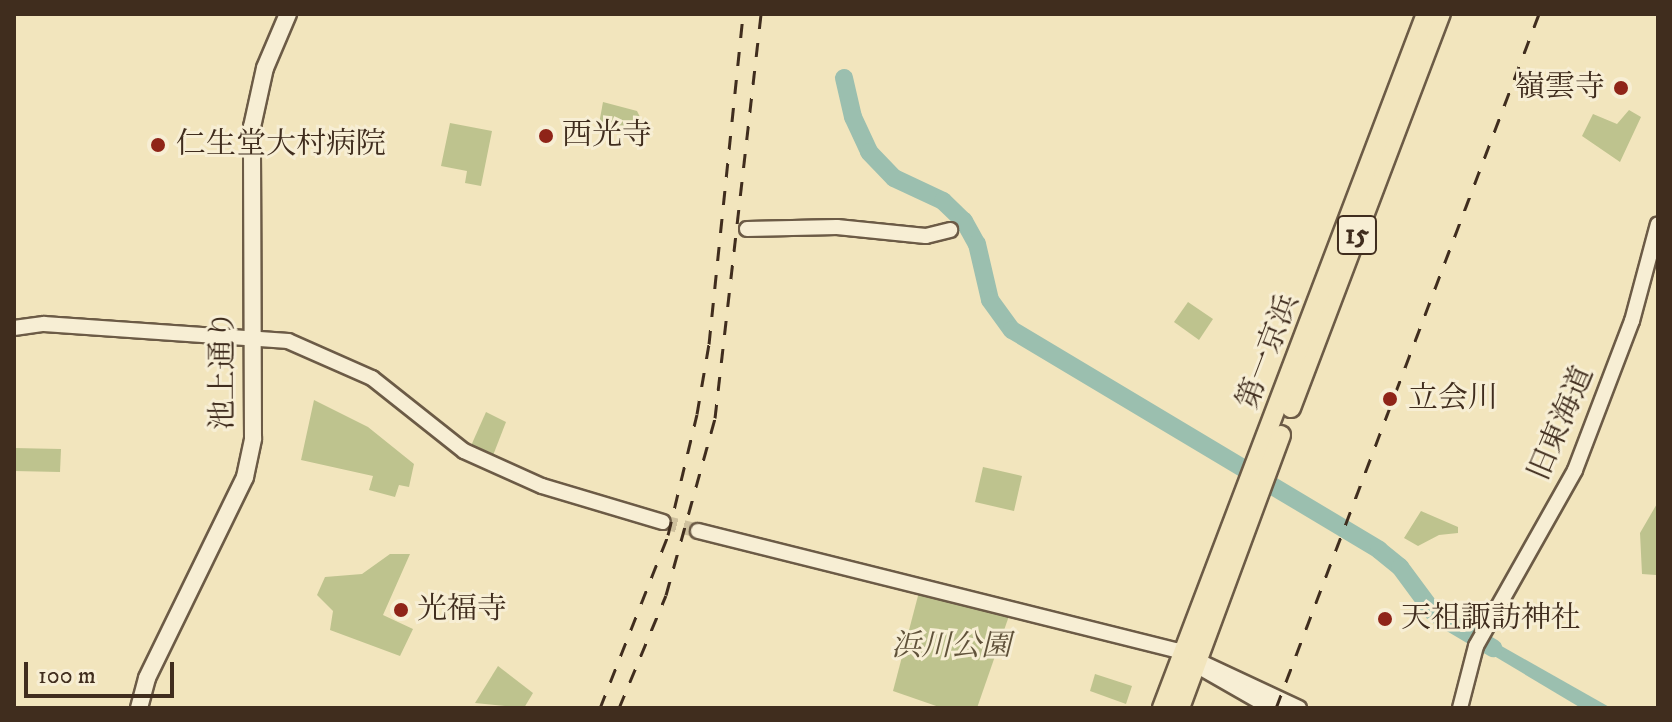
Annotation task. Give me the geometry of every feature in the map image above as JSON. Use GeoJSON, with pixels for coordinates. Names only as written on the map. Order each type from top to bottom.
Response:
{"type":"FeatureCollection","features":[{"type":"Feature","properties":{"kind":"highway","name":"第一京浜"},"geometry":{"type":"LineString","coordinates":[[1180,708],[1192,659],[1426,14]]}},
{"type":"Feature","properties":{"kind":"highway","name":"第一京浜"},"geometry":{"type":"LineString","coordinates":[[1260,472],[1441,14]]}},
{"type":"Feature","properties":{"kind":"highway","name":"第一京浜"},"geometry":{"type":"LineString","coordinates":[[1162,708],[1192,659]]}},
{"type":"Feature","properties":{"kind":"main road","name":"池上通り"},"geometry":{"type":"LineString","coordinates":[[139,708],[147,678],[245,477],[253,438],[252,127],[265,68],[288,14]]}},
{"type":"Feature","properties":{"kind":"street","name":"旧東海道"},"geometry":{"type":"LineString","coordinates":[[1460,708],[1476,646],[1575,470],[1632,321],[1658,224]]}},
{"type":"Feature","properties":{"kind":"street"},"geometry":{"type":"LineString","coordinates":[[747,229],[837,227],[926,236],[950,230]]}},
{"type":"Feature","properties":{"kind":"street"},"geometry":{"type":"LineString","coordinates":[[14,328],[44,324],[252,336],[288,341],[372,378],[464,451],[510,473],[663,522]]}},
{"type":"Feature","properties":{"kind":"street"},"geometry":{"type":"LineString","coordinates":[[698,531],[1192,659],[1219,668],[1299,708]]}},
{"type":"Feature","properties":{"kind":"street"},"geometry":{"type":"LineString","coordinates":[[1192,659],[1271,708]]}},
{"type":"Feature","properties":{"kind":"green space"},"geometry":{"type":"Polygon","coordinates":[[[603,102],[637,111],[645,127],[630,136],[599,124],[603,102]]]}},
{"type":"Feature","properties":{"kind":"green space"},"geometry":{"type":"Polygon","coordinates":[[[1629,110],[1641,117],[1620,162],[1582,136],[1593,114],[1617,124],[1629,110]]]}},
{"type":"Feature","properties":{"kind":"green space"},"geometry":{"type":"Polygon","coordinates":[[[450,123],[492,131],[481,186],[465,183],[467,171],[441,166],[450,123]]]}},
{"type":"Feature","properties":{"kind":"green space"},"geometry":{"type":"Polygon","coordinates":[[[1188,302],[1213,319],[1199,340],[1174,322],[1188,302]]]}},
{"type":"Feature","properties":{"kind":"green space"},"geometry":{"type":"Polygon","coordinates":[[[314,400],[368,427],[414,464],[409,487],[399,485],[395,497],[369,490],[373,476],[301,460],[314,400]]]}},
{"type":"Feature","properties":{"kind":"green space"},"geometry":{"type":"Polygon","coordinates":[[[486,412],[506,422],[492,458],[470,448],[486,412]]]}},
{"type":"Feature","properties":{"kind":"green space"},"geometry":{"type":"Polygon","coordinates":[[[14,448],[61,449],[60,472],[14,471],[14,448]]]}},
{"type":"Feature","properties":{"kind":"green space"},"geometry":{"type":"Polygon","coordinates":[[[983,467],[1022,476],[1014,511],[975,502],[983,467]]]}},
{"type":"Feature","properties":{"kind":"green space"},"geometry":{"type":"Polygon","coordinates":[[[1658,502],[1658,590],[1656,575],[1642,574],[1640,533],[1658,502]]]}},
{"type":"Feature","properties":{"kind":"green space"},"geometry":{"type":"Polygon","coordinates":[[[1421,511],[1458,527],[1458,533],[1439,535],[1418,546],[1404,538],[1421,511]]]}},
{"type":"Feature","properties":{"kind":"green space"},"geometry":{"type":"Polygon","coordinates":[[[390,554],[410,554],[383,615],[413,629],[400,656],[330,630],[333,611],[317,595],[325,577],[362,574],[390,554]]]}},
{"type":"Feature","properties":{"kind":"green space","name":"浜川公園"},"geometry":{"type":"Polygon","coordinates":[[[919,592],[1010,613],[977,708],[942,708],[893,691],[919,592]]]}},
{"type":"Feature","properties":{"kind":"green space"},"geometry":{"type":"Polygon","coordinates":[[[498,666],[533,693],[524,708],[475,703],[498,666]]]}},
{"type":"Feature","properties":{"kind":"green space"},"geometry":{"type":"Polygon","coordinates":[[[1095,674],[1132,686],[1126,704],[1090,691],[1095,674]]]}},
{"type":"Feature","properties":{"kind":"shaded area"},"geometry":{"type":"Polygon","coordinates":[[[1475,631],[1611,708],[1581,708],[1469,641],[1475,631]]]}},
{"type":"Feature","properties":{"kind":"waterway","name":"立会川"},"geometry":{"type":"LineString","coordinates":[[844,78],[853,117],[869,152],[894,178],[943,201],[964,221],[977,244],[990,300],[1012,330],[1379,550],[1400,567],[1434,613],[1493,648]]}},
{"type":"Feature","properties":{"kind":"tunnel"},"geometry":{"type":"LineString","coordinates":[[663,522],[698,531]]}},
{"type":"Feature","properties":{"kind":"railway"},"geometry":{"type":"LineString","coordinates":[[600,708],[668,535],[697,414],[709,344],[743,14]]}},
{"type":"Feature","properties":{"kind":"railway"},"geometry":{"type":"LineString","coordinates":[[619,708],[666,595],[715,418],[761,14]]}},
{"type":"Feature","properties":{"kind":"railway"},"geometry":{"type":"LineString","coordinates":[[1276,708],[1539,14]]}},
{"type":"Feature","properties":{"kind":"place","name":"嶺雲寺"},"geometry":{"type":"Point","coordinates":[1621,88]}},
{"type":"Feature","properties":{"kind":"place","name":"西光寺"},"geometry":{"type":"Point","coordinates":[546,136]}},
{"type":"Feature","properties":{"kind":"place","name":"仁生堂大村病院"},"geometry":{"type":"Point","coordinates":[158,145]}},
{"type":"Feature","properties":{"kind":"place","name":"立会川"},"geometry":{"type":"Point","coordinates":[1390,399]}},
{"type":"Feature","properties":{"kind":"place","name":"光福寺"},"geometry":{"type":"Point","coordinates":[401,610]}},
{"type":"Feature","properties":{"kind":"place","name":"天祖諏訪神社"},"geometry":{"type":"Point","coordinates":[1385,619]}}]}
